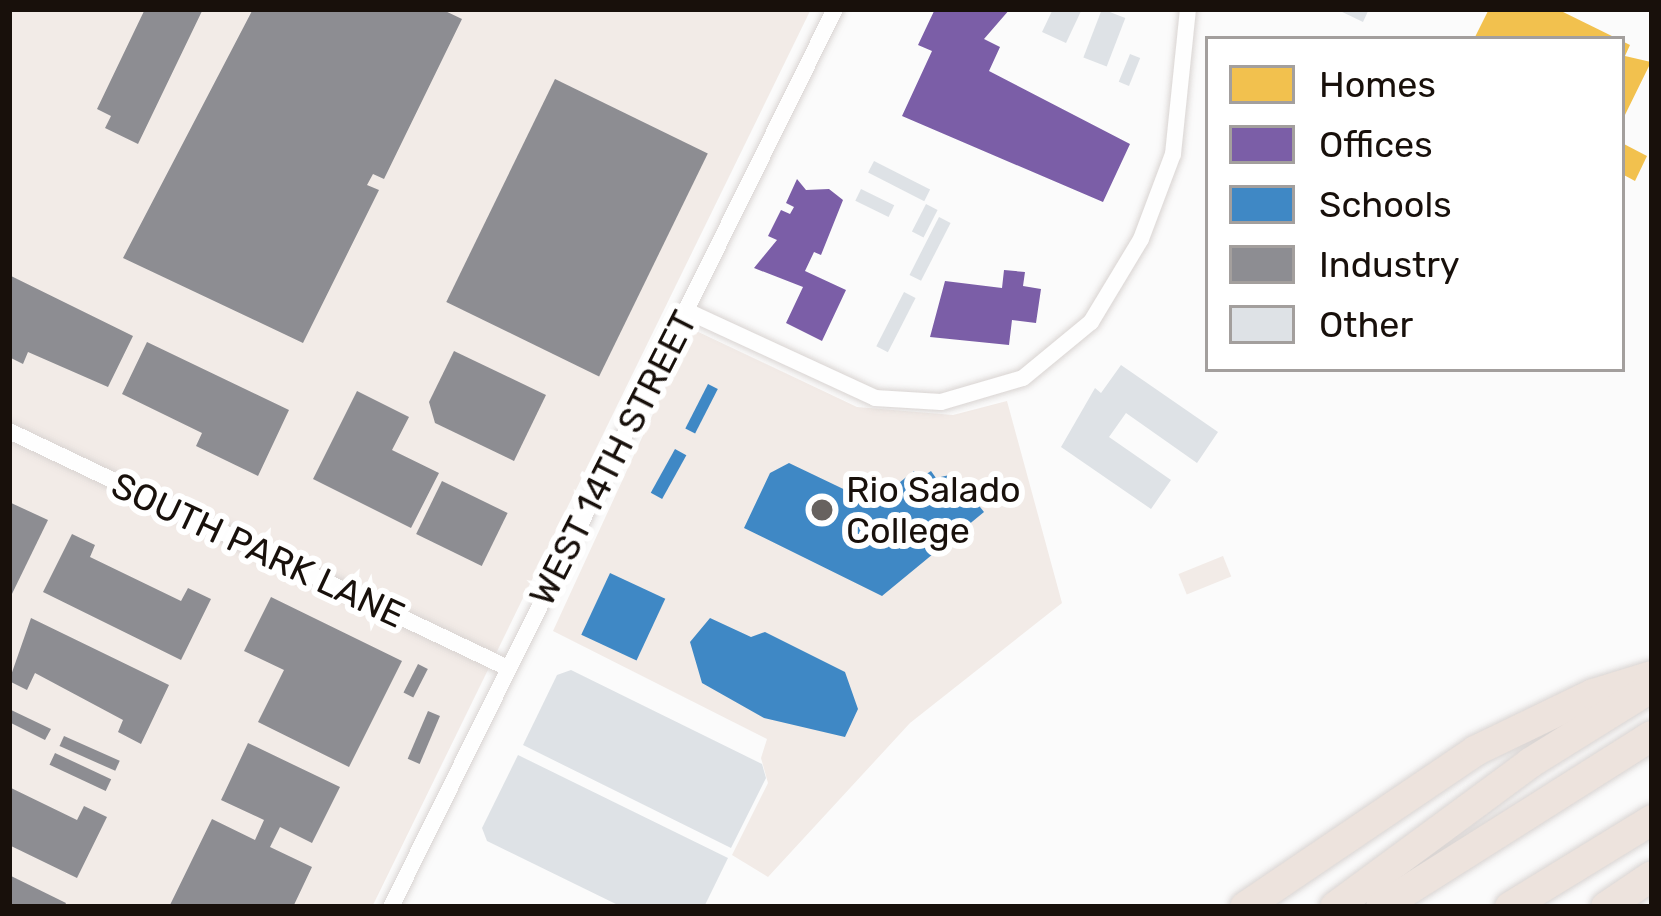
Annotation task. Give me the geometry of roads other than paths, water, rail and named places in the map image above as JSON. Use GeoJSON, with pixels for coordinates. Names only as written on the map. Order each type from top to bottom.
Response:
{"type":"FeatureCollection","features":[{"type":"Feature","properties":{"kind":"highway"},"geometry":{"type":"LineString","coordinates":[[1245,907],[1475,752],[1593,694],[1652,676]]}},
{"type":"Feature","properties":{"kind":"highway"},"geometry":{"type":"LineString","coordinates":[[1335,907],[1530,763],[1652,687]]}},
{"type":"Feature","properties":{"kind":"highway"},"geometry":{"type":"LineString","coordinates":[[1381,907],[1652,736]]}},
{"type":"Feature","properties":{"kind":"highway"},"geometry":{"type":"LineString","coordinates":[[1510,907],[1652,820]]}},
{"type":"Feature","properties":{"kind":"highway"},"geometry":{"type":"LineString","coordinates":[[1606,907],[1652,876]]}},
{"type":"Feature","properties":{"kind":"street","name":"WEST 14TH STREET"},"geometry":{"type":"LineString","coordinates":[[391,907],[836,9]]}},
{"type":"Feature","properties":{"kind":"street"},"geometry":{"type":"LineString","coordinates":[[688,311],[875,398],[909,404],[978,395],[1063,351],[1131,261],[1173,154],[1188,9]]}},
{"type":"Feature","properties":{"kind":"street","name":"SOUTH PARK LANE"},"geometry":{"type":"LineString","coordinates":[[9,431],[508,668]]}},
{"type":"Feature","properties":{"kind":"place","name":"Rio Salado College"},"geometry":{"type":"Point","coordinates":[822,510]}}]}
